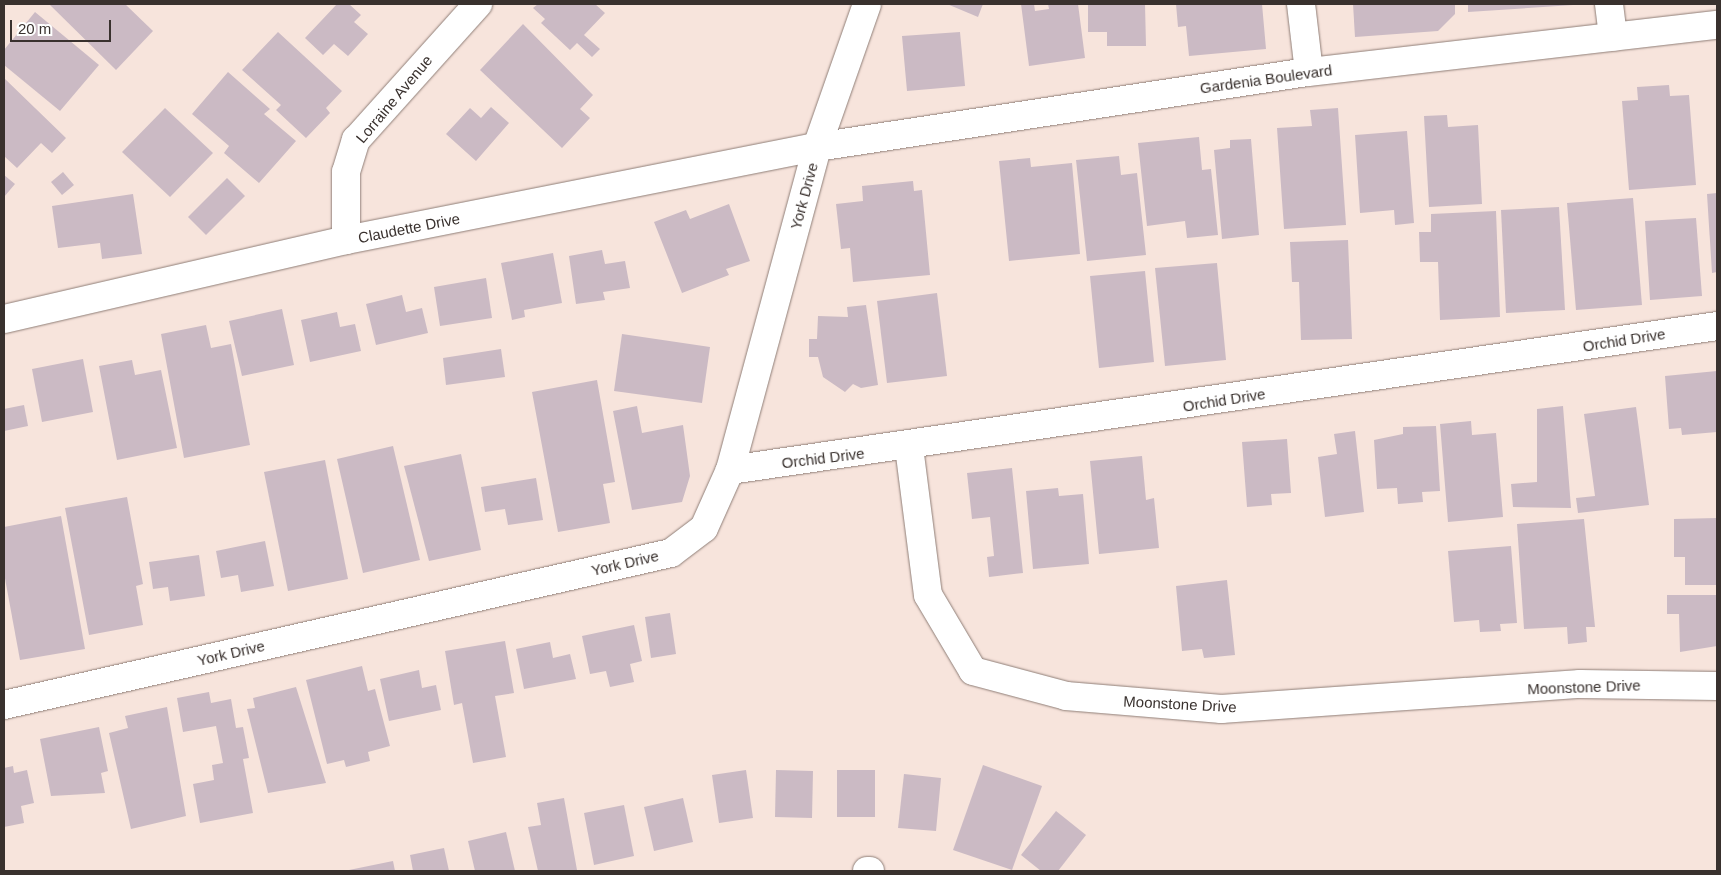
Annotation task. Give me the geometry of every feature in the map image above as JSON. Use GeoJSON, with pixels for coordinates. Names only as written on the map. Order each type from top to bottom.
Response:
{"type":"FeatureCollection","features":[{"type":"Feature","properties":{"kind":"street","name":"Lorraine Avenue"},"geometry":{"type":"LineString","coordinates":[[346,240],[346,172],[356,140],[478,4]]}},
{"type":"Feature","properties":{"kind":"street","name":"York Drive"},"geometry":{"type":"LineString","coordinates":[[4,705],[671,553],[704,528],[730,470],[817,147],[867,4]]}},
{"type":"Feature","properties":{"kind":"street"},"geometry":{"type":"LineString","coordinates":[[1301,4],[1309,72]]}},
{"type":"Feature","properties":{"kind":"street"},"geometry":{"type":"LineString","coordinates":[[1609,4],[1613,37]]}},
{"type":"Feature","properties":{"kind":"street","name":"Gardenia Boulevard"},"geometry":{"type":"LineString","coordinates":[[817,147],[1309,72],[1717,26]]}},
{"type":"Feature","properties":{"kind":"street","name":"Claudette Drive"},"geometry":{"type":"LineString","coordinates":[[4,319],[346,240],[817,147]]}},
{"type":"Feature","properties":{"kind":"street","name":"Orchid Drive"},"geometry":{"type":"LineString","coordinates":[[730,470],[909,447],[1717,326]]}},
{"type":"Feature","properties":{"kind":"street","name":"Moonstone Drive"},"geometry":{"type":"LineString","coordinates":[[909,447],[928,595],[973,672],[1066,696],[1221,709],[1580,684],[1717,686]]}},
{"type":"Feature","properties":{"kind":"building"},"geometry":{"type":"Polygon","coordinates":[[[49,4],[125,4],[153,31],[116,70],[49,4]]]}},
{"type":"Feature","properties":{"kind":"building"},"geometry":{"type":"Polygon","coordinates":[[[337,4],[349,4],[361,15],[354,22],[368,34],[348,56],[334,44],[323,55],[305,38],[337,4]]]}},
{"type":"Feature","properties":{"kind":"building"},"geometry":{"type":"Polygon","coordinates":[[[538,4],[595,4],[605,13],[584,35],[600,49],[592,57],[577,43],[570,50],[541,23],[545,19],[533,8],[538,4]]]}},
{"type":"Feature","properties":{"kind":"building"},"geometry":{"type":"Polygon","coordinates":[[[947,4],[983,4],[978,17],[947,4]]]}},
{"type":"Feature","properties":{"kind":"building"},"geometry":{"type":"Polygon","coordinates":[[[1021,4],[1034,4],[1035,11],[1049,9],[1048,4],[1078,4],[1085,58],[1029,66],[1021,4]]]}},
{"type":"Feature","properties":{"kind":"building"},"geometry":{"type":"Polygon","coordinates":[[[1088,4],[1145,4],[1146,46],[1107,46],[1107,32],[1088,32],[1088,4]]]}},
{"type":"Feature","properties":{"kind":"building"},"geometry":{"type":"Polygon","coordinates":[[[1176,4],[1262,4],[1266,49],[1189,56],[1186,26],[1178,27],[1176,4]]]}},
{"type":"Feature","properties":{"kind":"building"},"geometry":{"type":"Polygon","coordinates":[[[1353,4],[1455,4],[1455,14],[1438,31],[1355,37],[1353,4]]]}},
{"type":"Feature","properties":{"kind":"building"},"geometry":{"type":"Polygon","coordinates":[[[1468,4],[1573,4],[1573,5],[1468,12],[1468,4]]]}},
{"type":"Feature","properties":{"kind":"building"},"geometry":{"type":"Polygon","coordinates":[[[35,12],[99,65],[60,111],[4,65],[4,50],[35,12]]]}},
{"type":"Feature","properties":{"kind":"building"},"geometry":{"type":"Polygon","coordinates":[[[523,24],[593,95],[580,109],[590,118],[562,148],[480,70],[523,24]]]}},
{"type":"Feature","properties":{"kind":"building"},"geometry":{"type":"Polygon","coordinates":[[[278,32],[342,91],[326,108],[330,113],[306,138],[276,110],[281,105],[242,70],[278,32]]]}},
{"type":"Feature","properties":{"kind":"building"},"geometry":{"type":"Polygon","coordinates":[[[960,32],[965,86],[907,91],[902,36],[960,32]]]}},
{"type":"Feature","properties":{"kind":"building"},"geometry":{"type":"Polygon","coordinates":[[[228,72],[270,109],[264,114],[296,141],[259,183],[224,153],[229,146],[192,114],[228,72]]]}},
{"type":"Feature","properties":{"kind":"building"},"geometry":{"type":"Polygon","coordinates":[[[4,78],[66,138],[52,153],[41,143],[17,168],[4,156],[4,78]]]}},
{"type":"Feature","properties":{"kind":"building"},"geometry":{"type":"Polygon","coordinates":[[[1669,85],[1670,96],[1689,95],[1696,185],[1629,190],[1622,101],[1638,100],[1637,87],[1669,85]]]}},
{"type":"Feature","properties":{"kind":"building"},"geometry":{"type":"Polygon","coordinates":[[[491,107],[509,123],[476,161],[446,134],[470,108],[481,118],[491,107]]]}},
{"type":"Feature","properties":{"kind":"building"},"geometry":{"type":"Polygon","coordinates":[[[165,108],[213,153],[170,197],[122,152],[165,108]]]}},
{"type":"Feature","properties":{"kind":"building"},"geometry":{"type":"Polygon","coordinates":[[[1338,108],[1346,225],[1284,229],[1277,128],[1312,126],[1310,110],[1338,108]]]}},
{"type":"Feature","properties":{"kind":"building"},"geometry":{"type":"Polygon","coordinates":[[[1447,115],[1448,127],[1478,125],[1482,204],[1429,207],[1424,116],[1447,115]]]}},
{"type":"Feature","properties":{"kind":"building"},"geometry":{"type":"Polygon","coordinates":[[[1407,131],[1414,223],[1395,225],[1394,210],[1360,213],[1355,135],[1407,131]]]}},
{"type":"Feature","properties":{"kind":"building"},"geometry":{"type":"Polygon","coordinates":[[[1199,137],[1202,170],[1211,169],[1218,235],[1187,238],[1185,221],[1147,226],[1138,143],[1199,137]]]}},
{"type":"Feature","properties":{"kind":"building"},"geometry":{"type":"Polygon","coordinates":[[[1251,139],[1259,235],[1222,239],[1214,150],[1230,148],[1230,140],[1251,139]]]}},
{"type":"Feature","properties":{"kind":"building"},"geometry":{"type":"Polygon","coordinates":[[[1119,156],[1121,175],[1137,173],[1146,255],[1087,261],[1076,160],[1119,156]]]}},
{"type":"Feature","properties":{"kind":"building"},"geometry":{"type":"Polygon","coordinates":[[[1030,158],[1031,167],[1072,163],[1080,254],[1009,261],[999,161],[1030,158]]]}},
{"type":"Feature","properties":{"kind":"building"},"geometry":{"type":"Polygon","coordinates":[[[63,172],[74,185],[62,195],[51,182],[63,172]]]}},
{"type":"Feature","properties":{"kind":"building"},"geometry":{"type":"Polygon","coordinates":[[[4,175],[15,184],[4,197],[4,175]]]}},
{"type":"Feature","properties":{"kind":"building"},"geometry":{"type":"Polygon","coordinates":[[[227,178],[245,196],[206,235],[188,217],[227,178]]]}},
{"type":"Feature","properties":{"kind":"building"},"geometry":{"type":"Polygon","coordinates":[[[913,181],[914,191],[922,190],[930,275],[853,282],[850,248],[841,249],[836,204],[863,201],[862,186],[913,181]]]}},
{"type":"Feature","properties":{"kind":"building"},"geometry":{"type":"Polygon","coordinates":[[[1717,193],[1717,272],[1712,273],[1707,194],[1717,193]]]}},
{"type":"Feature","properties":{"kind":"building"},"geometry":{"type":"Polygon","coordinates":[[[133,194],[142,254],[102,259],[100,243],[58,248],[52,206],[133,194]]]}},
{"type":"Feature","properties":{"kind":"building"},"geometry":{"type":"Polygon","coordinates":[[[1633,198],[1642,305],[1576,310],[1567,203],[1633,198]]]}},
{"type":"Feature","properties":{"kind":"building"},"geometry":{"type":"Polygon","coordinates":[[[729,204],[750,261],[726,269],[729,275],[682,293],[654,222],[686,210],[690,219],[729,204]]]}},
{"type":"Feature","properties":{"kind":"building"},"geometry":{"type":"Polygon","coordinates":[[[1559,207],[1565,310],[1506,313],[1501,210],[1559,207]]]}},
{"type":"Feature","properties":{"kind":"building"},"geometry":{"type":"Polygon","coordinates":[[[1496,211],[1500,317],[1440,320],[1438,262],[1420,262],[1419,232],[1431,232],[1431,214],[1496,211]]]}},
{"type":"Feature","properties":{"kind":"building"},"geometry":{"type":"Polygon","coordinates":[[[1696,218],[1702,296],[1650,300],[1645,221],[1696,218]]]}},
{"type":"Feature","properties":{"kind":"building"},"geometry":{"type":"Polygon","coordinates":[[[1348,240],[1352,339],[1301,340],[1299,282],[1292,282],[1290,242],[1348,240]]]}},
{"type":"Feature","properties":{"kind":"building"},"geometry":{"type":"Polygon","coordinates":[[[602,250],[605,264],[625,261],[630,288],[603,292],[605,300],[576,304],[569,256],[602,250]]]}},
{"type":"Feature","properties":{"kind":"building"},"geometry":{"type":"Polygon","coordinates":[[[553,253],[562,303],[524,310],[525,317],[512,320],[501,263],[553,253]]]}},
{"type":"Feature","properties":{"kind":"building"},"geometry":{"type":"Polygon","coordinates":[[[1217,263],[1226,360],[1165,366],[1155,268],[1217,263]]]}},
{"type":"Feature","properties":{"kind":"building"},"geometry":{"type":"Polygon","coordinates":[[[1145,271],[1154,362],[1099,368],[1090,276],[1145,271]]]}},
{"type":"Feature","properties":{"kind":"building"},"geometry":{"type":"Polygon","coordinates":[[[486,278],[492,318],[440,326],[434,287],[486,278]]]}},
{"type":"Feature","properties":{"kind":"building"},"geometry":{"type":"Polygon","coordinates":[[[937,293],[947,376],[887,383],[877,301],[937,293]]]}},
{"type":"Feature","properties":{"kind":"building"},"geometry":{"type":"Polygon","coordinates":[[[402,295],[406,312],[422,308],[428,333],[376,345],[366,304],[402,295]]]}},
{"type":"Feature","properties":{"kind":"building"},"geometry":{"type":"Polygon","coordinates":[[[866,305],[878,385],[861,388],[853,384],[845,392],[823,377],[818,357],[809,357],[809,339],[817,339],[818,316],[848,317],[847,307],[866,305]]]}},
{"type":"Feature","properties":{"kind":"building"},"geometry":{"type":"Polygon","coordinates":[[[282,309],[294,365],[242,376],[229,321],[282,309]]]}},
{"type":"Feature","properties":{"kind":"building"},"geometry":{"type":"Polygon","coordinates":[[[337,312],[340,327],[355,324],[361,351],[310,362],[301,320],[337,312]]]}},
{"type":"Feature","properties":{"kind":"building"},"geometry":{"type":"Polygon","coordinates":[[[206,325],[211,348],[231,344],[250,445],[184,458],[161,334],[206,325]]]}},
{"type":"Feature","properties":{"kind":"building"},"geometry":{"type":"Polygon","coordinates":[[[622,334],[710,347],[702,403],[614,391],[622,334]]]}},
{"type":"Feature","properties":{"kind":"building"},"geometry":{"type":"Polygon","coordinates":[[[501,349],[505,377],[446,385],[443,358],[501,349]]]}},
{"type":"Feature","properties":{"kind":"building"},"geometry":{"type":"Polygon","coordinates":[[[83,359],[93,412],[42,422],[32,369],[83,359]]]}},
{"type":"Feature","properties":{"kind":"building"},"geometry":{"type":"Polygon","coordinates":[[[132,360],[135,375],[161,370],[177,448],[117,460],[99,366],[132,360]]]}},
{"type":"Feature","properties":{"kind":"building"},"geometry":{"type":"Polygon","coordinates":[[[1717,371],[1717,432],[1682,435],[1681,428],[1669,429],[1665,376],[1717,371]]]}},
{"type":"Feature","properties":{"kind":"building"},"geometry":{"type":"Polygon","coordinates":[[[597,380],[615,482],[603,484],[610,523],[558,532],[532,392],[597,380]]]}},
{"type":"Feature","properties":{"kind":"building"},"geometry":{"type":"Polygon","coordinates":[[[24,405],[28,426],[4,431],[4,409],[24,405]]]}},
{"type":"Feature","properties":{"kind":"building"},"geometry":{"type":"Polygon","coordinates":[[[637,406],[642,433],[683,425],[690,476],[682,502],[632,510],[613,411],[637,406]]]}},
{"type":"Feature","properties":{"kind":"building"},"geometry":{"type":"Polygon","coordinates":[[[1563,406],[1571,508],[1513,507],[1511,484],[1537,482],[1537,409],[1563,406]]]}},
{"type":"Feature","properties":{"kind":"building"},"geometry":{"type":"Polygon","coordinates":[[[1636,407],[1649,505],[1578,513],[1576,498],[1595,496],[1584,414],[1636,407]]]}},
{"type":"Feature","properties":{"kind":"building"},"geometry":{"type":"Polygon","coordinates":[[[1471,421],[1472,435],[1496,433],[1503,517],[1448,522],[1440,424],[1471,421]]]}},
{"type":"Feature","properties":{"kind":"building"},"geometry":{"type":"Polygon","coordinates":[[[1436,426],[1440,491],[1422,492],[1423,502],[1398,504],[1397,488],[1377,489],[1374,440],[1403,434],[1403,427],[1436,426]]]}},
{"type":"Feature","properties":{"kind":"building"},"geometry":{"type":"Polygon","coordinates":[[[1355,431],[1364,512],[1325,517],[1318,457],[1337,454],[1334,434],[1355,431]]]}},
{"type":"Feature","properties":{"kind":"building"},"geometry":{"type":"Polygon","coordinates":[[[1287,439],[1291,493],[1271,494],[1272,505],[1247,507],[1242,442],[1287,439]]]}},
{"type":"Feature","properties":{"kind":"building"},"geometry":{"type":"Polygon","coordinates":[[[393,446],[420,560],[363,573],[337,459],[393,446]]]}},
{"type":"Feature","properties":{"kind":"building"},"geometry":{"type":"Polygon","coordinates":[[[461,454],[481,550],[429,561],[404,466],[461,454]]]}},
{"type":"Feature","properties":{"kind":"building"},"geometry":{"type":"Polygon","coordinates":[[[1142,456],[1146,500],[1154,498],[1159,548],[1099,554],[1090,461],[1142,456]]]}},
{"type":"Feature","properties":{"kind":"building"},"geometry":{"type":"Polygon","coordinates":[[[325,460],[348,579],[288,591],[264,472],[325,460]]]}},
{"type":"Feature","properties":{"kind":"building"},"geometry":{"type":"Polygon","coordinates":[[[1012,468],[1023,573],[989,577],[987,557],[994,556],[990,517],[972,519],[967,473],[1012,468]]]}},
{"type":"Feature","properties":{"kind":"building"},"geometry":{"type":"Polygon","coordinates":[[[536,478],[543,520],[508,525],[505,509],[485,512],[481,487],[536,478]]]}},
{"type":"Feature","properties":{"kind":"building"},"geometry":{"type":"Polygon","coordinates":[[[1058,488],[1059,496],[1083,494],[1089,564],[1033,569],[1026,491],[1058,488]]]}},
{"type":"Feature","properties":{"kind":"building"},"geometry":{"type":"Polygon","coordinates":[[[127,497],[143,584],[136,586],[143,625],[89,635],[65,508],[127,497]]]}},
{"type":"Feature","properties":{"kind":"building"},"geometry":{"type":"Polygon","coordinates":[[[61,516],[85,649],[20,660],[4,573],[4,527],[61,516]]]}},
{"type":"Feature","properties":{"kind":"building"},"geometry":{"type":"Polygon","coordinates":[[[1717,518],[1717,585],[1685,585],[1685,557],[1674,557],[1674,519],[1717,518]]]}},
{"type":"Feature","properties":{"kind":"building"},"geometry":{"type":"Polygon","coordinates":[[[1584,519],[1595,627],[1586,627],[1587,642],[1568,644],[1567,627],[1524,629],[1517,524],[1584,519]]]}},
{"type":"Feature","properties":{"kind":"building"},"geometry":{"type":"Polygon","coordinates":[[[265,541],[274,586],[241,592],[238,575],[221,578],[216,551],[265,541]]]}},
{"type":"Feature","properties":{"kind":"building"},"geometry":{"type":"Polygon","coordinates":[[[1511,546],[1517,623],[1500,624],[1501,631],[1480,632],[1479,620],[1454,622],[1448,551],[1511,546]]]}},
{"type":"Feature","properties":{"kind":"building"},"geometry":{"type":"Polygon","coordinates":[[[199,555],[205,596],[170,601],[168,587],[153,589],[149,562],[199,555]]]}},
{"type":"Feature","properties":{"kind":"building"},"geometry":{"type":"Polygon","coordinates":[[[1227,580],[1235,655],[1204,658],[1202,649],[1182,651],[1176,586],[1227,580]]]}},
{"type":"Feature","properties":{"kind":"building"},"geometry":{"type":"Polygon","coordinates":[[[1667,595],[1717,595],[1717,646],[1680,652],[1679,614],[1667,614],[1667,595]]]}},
{"type":"Feature","properties":{"kind":"building"},"geometry":{"type":"Polygon","coordinates":[[[670,613],[676,654],[651,658],[645,617],[670,613]]]}},
{"type":"Feature","properties":{"kind":"building"},"geometry":{"type":"Polygon","coordinates":[[[634,625],[642,661],[630,664],[634,682],[610,687],[606,671],[590,674],[582,636],[634,625]]]}},
{"type":"Feature","properties":{"kind":"building"},"geometry":{"type":"Polygon","coordinates":[[[505,641],[514,693],[495,696],[506,757],[473,763],[462,703],[454,705],[445,651],[505,641]]]}},
{"type":"Feature","properties":{"kind":"building"},"geometry":{"type":"Polygon","coordinates":[[[550,642],[553,658],[570,654],[576,679],[524,689],[516,649],[550,642]]]}},
{"type":"Feature","properties":{"kind":"building"},"geometry":{"type":"Polygon","coordinates":[[[362,666],[368,691],[375,689],[390,746],[368,752],[370,761],[346,767],[344,760],[327,764],[306,680],[362,666]]]}},
{"type":"Feature","properties":{"kind":"building"},"geometry":{"type":"Polygon","coordinates":[[[419,670],[422,688],[436,685],[441,710],[389,721],[380,679],[419,670]]]}},
{"type":"Feature","properties":{"kind":"building"},"geometry":{"type":"Polygon","coordinates":[[[296,687],[326,783],[268,793],[247,709],[255,708],[253,698],[296,687]]]}},
{"type":"Feature","properties":{"kind":"building"},"geometry":{"type":"Polygon","coordinates":[[[209,692],[211,703],[231,699],[236,728],[243,727],[249,758],[243,759],[253,813],[200,823],[193,784],[214,780],[212,765],[223,763],[216,726],[183,732],[177,698],[209,692]]]}},
{"type":"Feature","properties":{"kind":"building"},"geometry":{"type":"Polygon","coordinates":[[[167,707],[186,816],[131,829],[109,733],[128,728],[125,716],[167,707]]]}},
{"type":"Feature","properties":{"kind":"building"},"geometry":{"type":"Polygon","coordinates":[[[99,727],[108,771],[101,773],[105,793],[51,796],[40,739],[99,727]]]}},
{"type":"Feature","properties":{"kind":"building"},"geometry":{"type":"Polygon","coordinates":[[[983,765],[1042,786],[1012,870],[953,850],[983,765]]]}},
{"type":"Feature","properties":{"kind":"building"},"geometry":{"type":"Polygon","coordinates":[[[13,766],[14,773],[27,770],[34,803],[21,806],[24,823],[4,827],[4,768],[13,766]]]}},
{"type":"Feature","properties":{"kind":"building"},"geometry":{"type":"Polygon","coordinates":[[[746,770],[753,818],[719,823],[712,775],[746,770]]]}},
{"type":"Feature","properties":{"kind":"building"},"geometry":{"type":"Polygon","coordinates":[[[776,770],[813,771],[812,818],[775,817],[776,770]]]}},
{"type":"Feature","properties":{"kind":"building"},"geometry":{"type":"Polygon","coordinates":[[[837,770],[875,770],[875,817],[837,817],[837,770]]]}},
{"type":"Feature","properties":{"kind":"building"},"geometry":{"type":"Polygon","coordinates":[[[904,774],[941,778],[936,831],[898,828],[904,774]]]}},
{"type":"Feature","properties":{"kind":"building"},"geometry":{"type":"Polygon","coordinates":[[[564,798],[577,870],[538,871],[528,827],[541,825],[537,803],[564,798]]]}},
{"type":"Feature","properties":{"kind":"building"},"geometry":{"type":"Polygon","coordinates":[[[683,798],[693,842],[654,851],[644,807],[683,798]]]}},
{"type":"Feature","properties":{"kind":"building"},"geometry":{"type":"Polygon","coordinates":[[[624,805],[634,856],[594,865],[584,813],[624,805]]]}},
{"type":"Feature","properties":{"kind":"building"},"geometry":{"type":"Polygon","coordinates":[[[1056,811],[1086,835],[1058,871],[1041,871],[1021,855],[1056,811]]]}},
{"type":"Feature","properties":{"kind":"building"},"geometry":{"type":"Polygon","coordinates":[[[506,832],[515,871],[475,871],[468,841],[506,832]]]}},
{"type":"Feature","properties":{"kind":"building"},"geometry":{"type":"Polygon","coordinates":[[[444,848],[449,871],[413,871],[410,855],[444,848]]]}},
{"type":"Feature","properties":{"kind":"building"},"geometry":{"type":"Polygon","coordinates":[[[393,861],[395,871],[349,871],[349,870],[393,861]]]}}]}
